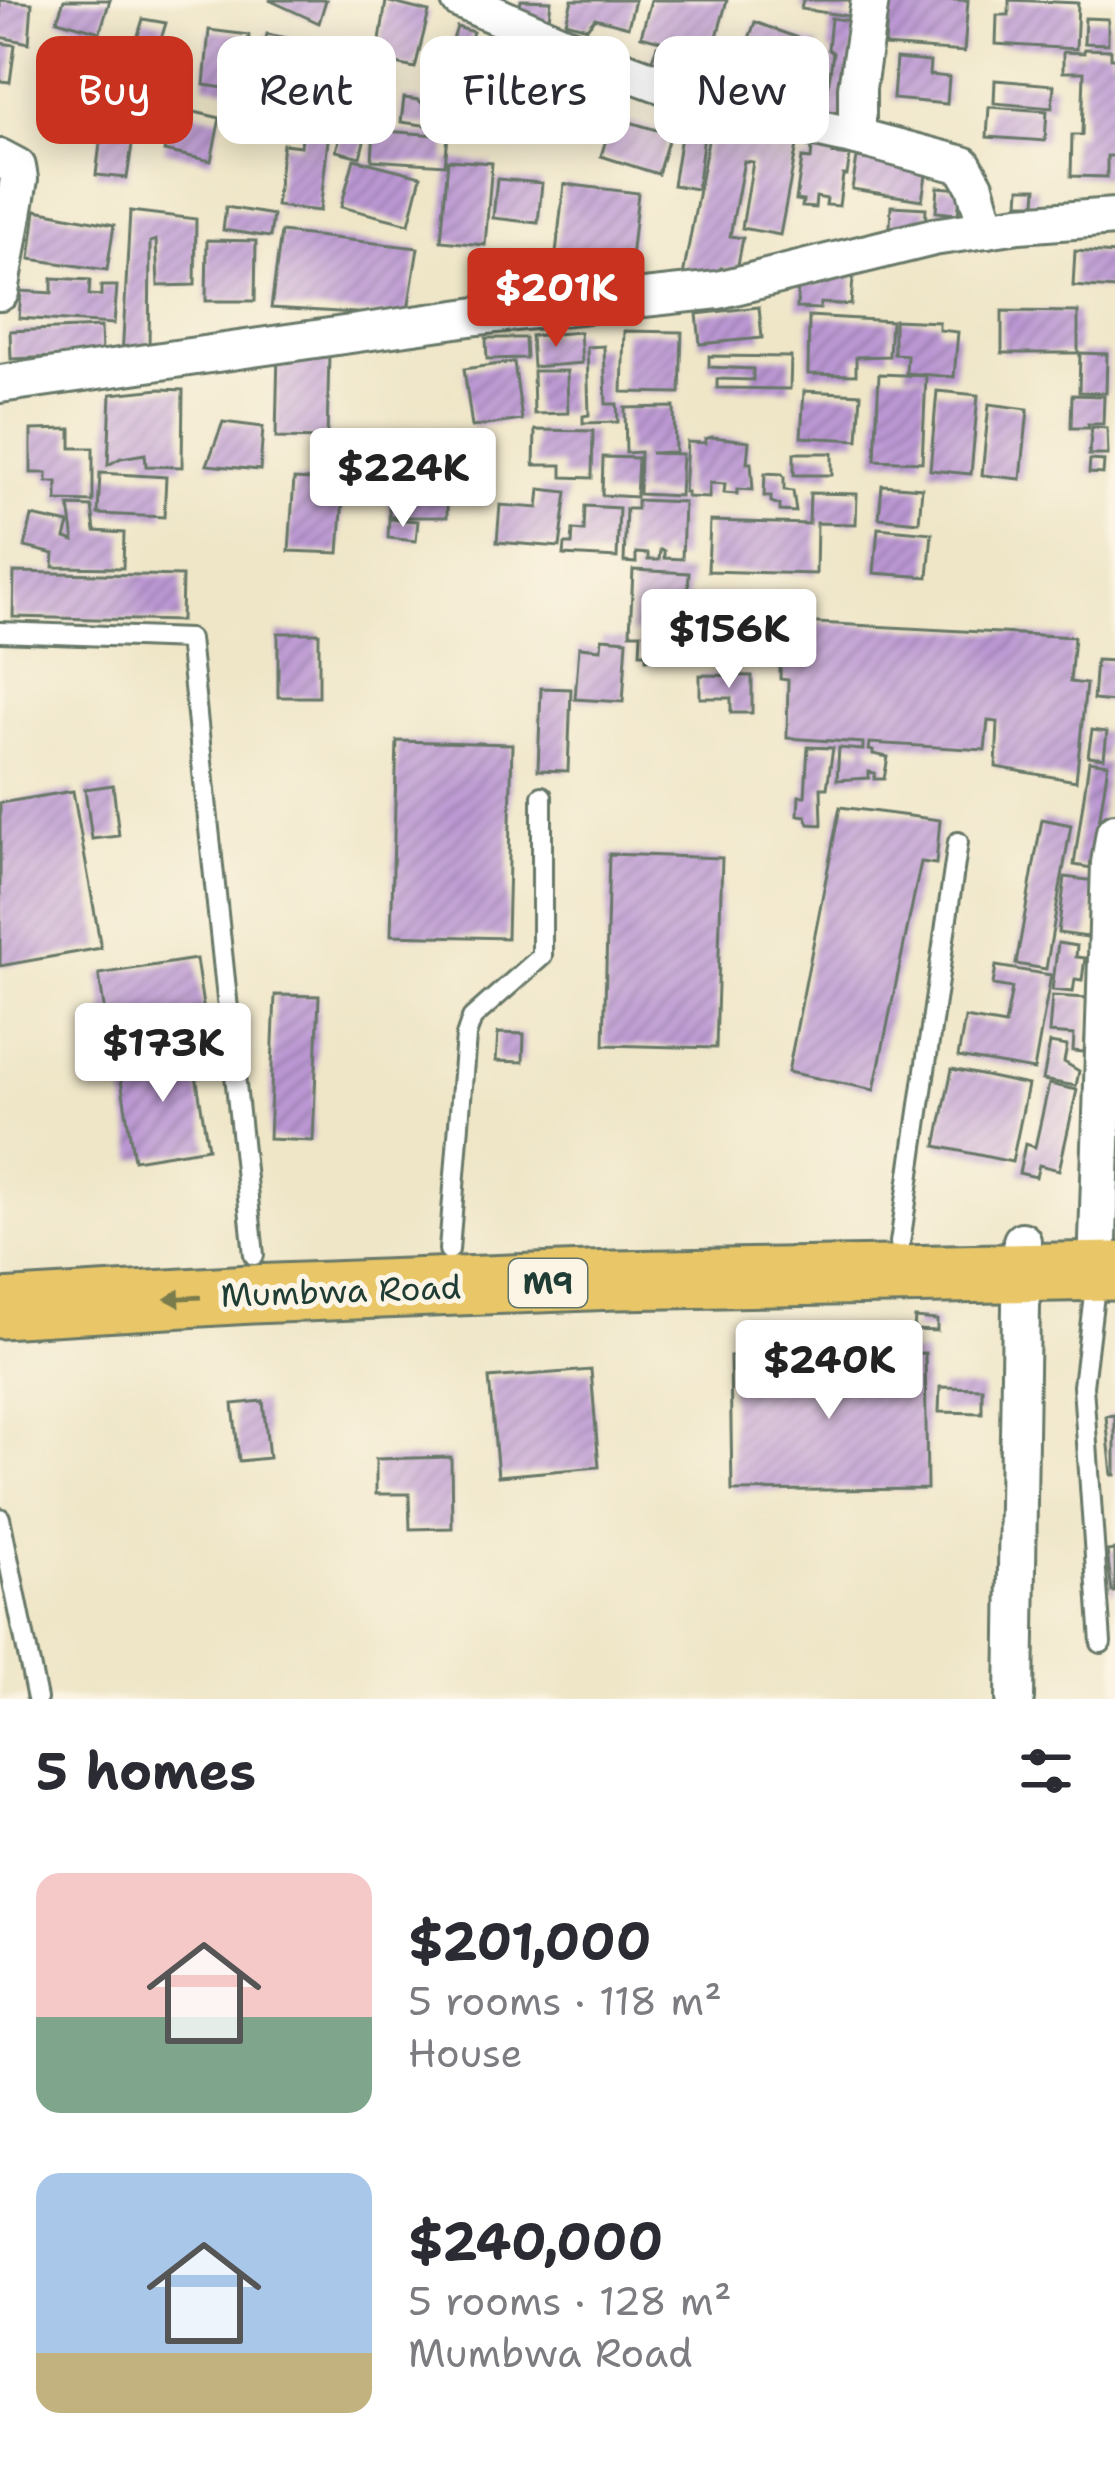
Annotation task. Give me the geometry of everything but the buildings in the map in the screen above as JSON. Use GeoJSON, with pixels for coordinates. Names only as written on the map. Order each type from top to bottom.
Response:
{"type":"FeatureCollection","features":[{"type":"Feature","properties":{"kind":"main road","name":"Mumbwa Road"},"geometry":{"type":"LineString","coordinates":[[0,1270],[254,1255],[900,1243],[1022,1256]]}},
{"type":"Feature","properties":{"kind":"main road","name":"Mumbwa Road"},"geometry":{"type":"LineString","coordinates":[[0,1309],[1022,1256],[1106,1257]]}},
{"type":"Feature","properties":{"kind":"street"},"geometry":{"type":"LineString","coordinates":[[460,0],[615,67],[732,110],[963,166],[975,186],[987,229]]}},
{"type":"Feature","properties":{"kind":"street"},"geometry":{"type":"LineString","coordinates":[[857,137],[857,88],[871,0]]}},
{"type":"Feature","properties":{"kind":"street"},"geometry":{"type":"LineString","coordinates":[[0,158],[17,167],[19,178],[0,292]]}},
{"type":"Feature","properties":{"kind":"street"},"geometry":{"type":"LineString","coordinates":[[0,384],[477,316],[718,290],[933,237],[1018,224],[1115,217]]}},
{"type":"Feature","properties":{"kind":"street"},"geometry":{"type":"LineString","coordinates":[[1106,1257],[1113,852]]}},
{"type":"Feature","properties":{"kind":"street"},"geometry":{"type":"LineString","coordinates":[[1015,1699],[1022,1256]]}},
{"type":"Feature","properties":{"kind":"lane"},"geometry":{"type":"LineString","coordinates":[[0,632],[189,639],[254,1255]]}},
{"type":"Feature","properties":{"kind":"lane"},"geometry":{"type":"LineString","coordinates":[[449,1250],[466,1036],[472,1018],[542,956],[542,796]]}},
{"type":"Feature","properties":{"kind":"lane"},"geometry":{"type":"LineString","coordinates":[[900,1243],[958,842]]}},
{"type":"Feature","properties":{"kind":"lane"},"geometry":{"type":"LineString","coordinates":[[1102,1643],[1083,1386],[1106,1257]]}},
{"type":"Feature","properties":{"kind":"lane"},"geometry":{"type":"LineString","coordinates":[[0,1518],[37,1699]]}}]}
